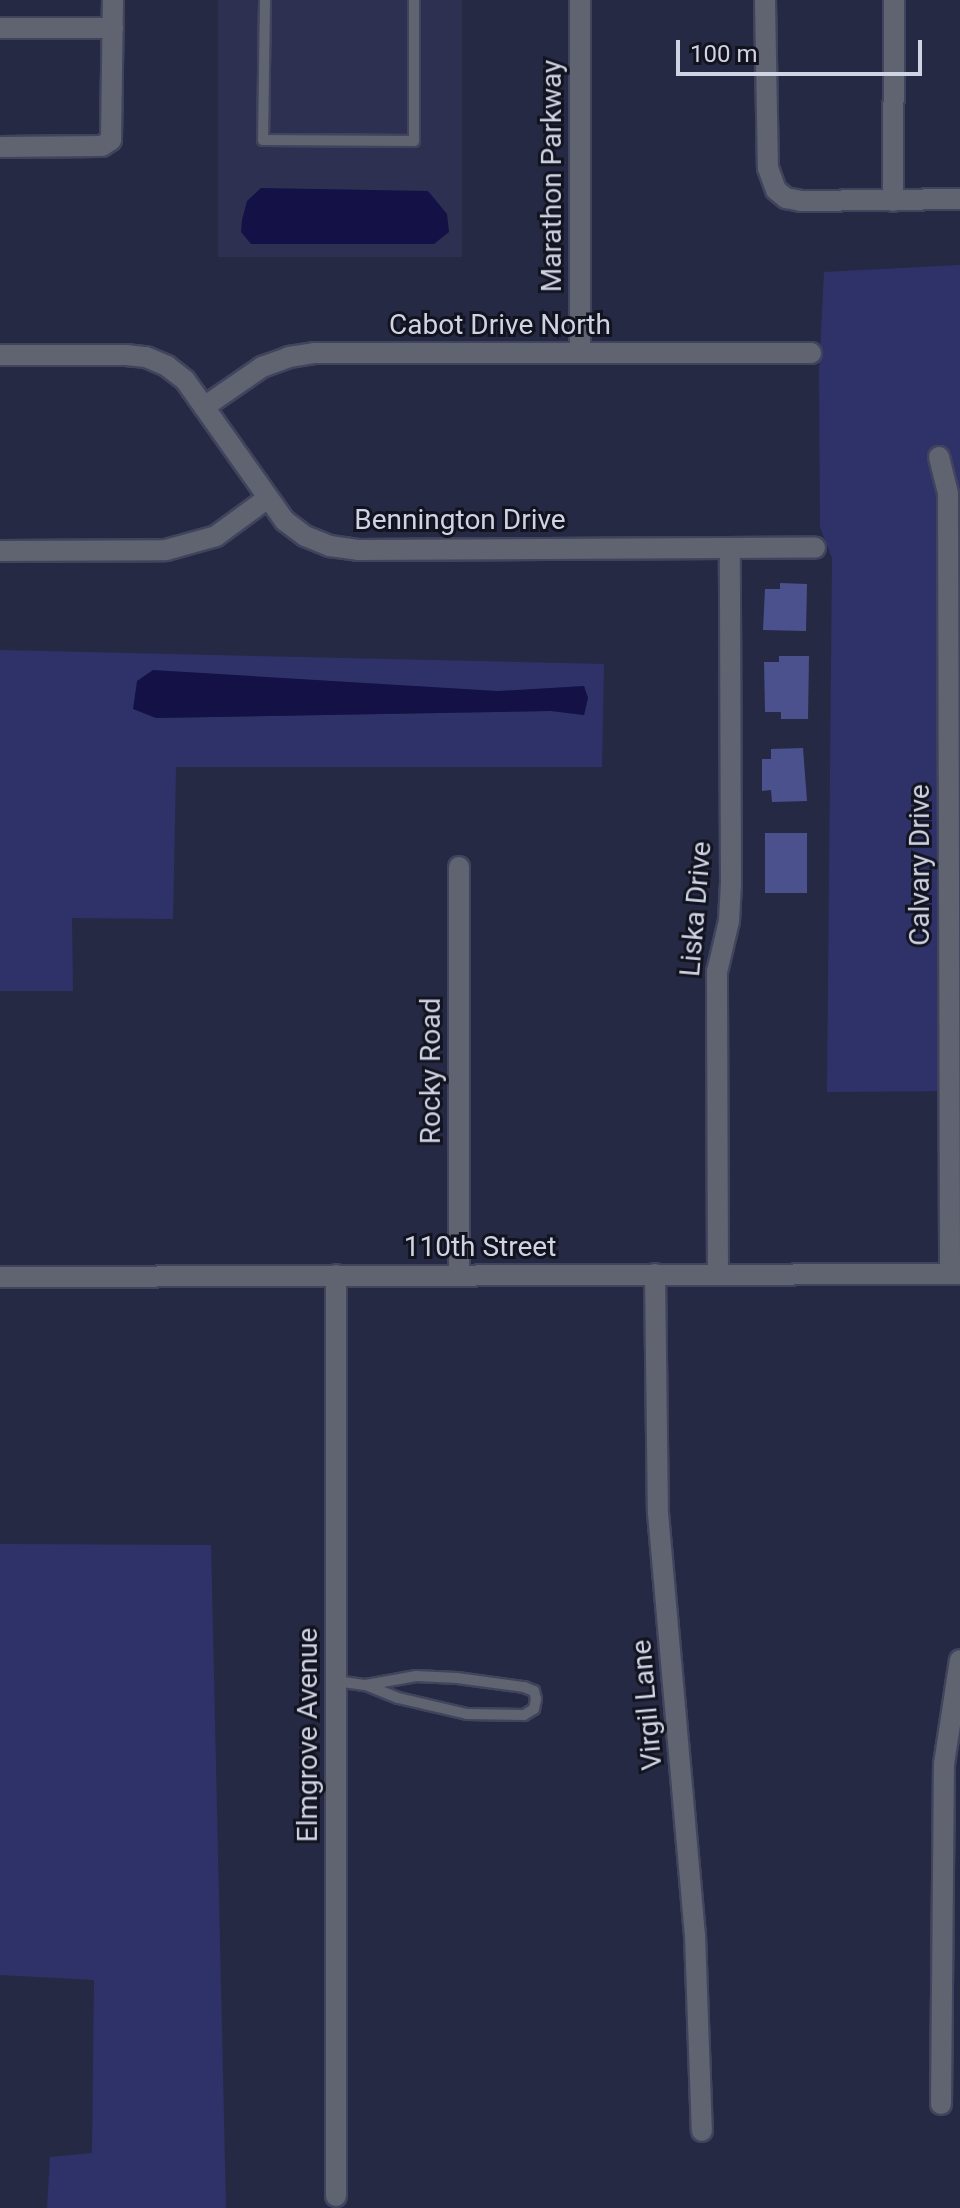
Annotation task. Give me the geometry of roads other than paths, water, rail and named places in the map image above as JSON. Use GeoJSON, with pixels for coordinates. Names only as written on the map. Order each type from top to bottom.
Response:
{"type":"FeatureCollection","features":[{"type":"Feature","properties":{"kind":"street"},"geometry":{"type":"LineString","coordinates":[[0,147],[102,146],[111,140],[113,0]]}},
{"type":"Feature","properties":{"kind":"street","name":"Marathon Parkway"},"geometry":{"type":"LineString","coordinates":[[580,0],[580,353]]}},
{"type":"Feature","properties":{"kind":"street"},"geometry":{"type":"LineString","coordinates":[[765,0],[768,168],[776,190],[786,198],[801,201],[960,199]]}},
{"type":"Feature","properties":{"kind":"street"},"geometry":{"type":"LineString","coordinates":[[893,201],[894,0]]}},
{"type":"Feature","properties":{"kind":"street"},"geometry":{"type":"LineString","coordinates":[[0,28],[113,28]]}},
{"type":"Feature","properties":{"kind":"street","name":"Cabot Drive North"},"geometry":{"type":"LineString","coordinates":[[204,407],[262,367],[289,357],[314,353],[811,353]]}},
{"type":"Feature","properties":{"kind":"street","name":"Bennington Drive"},"geometry":{"type":"LineString","coordinates":[[0,355],[146,357],[185,380],[285,521],[305,536],[330,546],[358,550],[815,548]]}},
{"type":"Feature","properties":{"kind":"street","name":"Calvary Drive"},"geometry":{"type":"LineString","coordinates":[[939,457],[948,494],[955,1274]]}},
{"type":"Feature","properties":{"kind":"street"},"geometry":{"type":"LineString","coordinates":[[0,551],[166,550],[191,546],[216,536],[268,498]]}},
{"type":"Feature","properties":{"kind":"street","name":"Liska Drive"},"geometry":{"type":"LineString","coordinates":[[718,1274],[717,972],[729,921],[731,885],[730,549]]}},
{"type":"Feature","properties":{"kind":"street","name":"Rocky Road"},"geometry":{"type":"LineString","coordinates":[[459,867],[459,1275]]}},
{"type":"Feature","properties":{"kind":"street","name":"Virgil Lane"},"geometry":{"type":"LineString","coordinates":[[655,1274],[658,1513],[695,1935],[702,2131]]}},
{"type":"Feature","properties":{"kind":"street","name":"110th Street"},"geometry":{"type":"LineString","coordinates":[[0,1277],[955,1274]]}},
{"type":"Feature","properties":{"kind":"street","name":"Elmgrove Avenue"},"geometry":{"type":"LineString","coordinates":[[336,1275],[336,2202]]}},
{"type":"Feature","properties":{"kind":"street"},"geometry":{"type":"LineString","coordinates":[[941,2104],[944,1764],[960,1660]]}},
{"type":"Feature","properties":{"kind":"lane"},"geometry":{"type":"LineString","coordinates":[[265,0],[263,140],[414,141],[414,0]]}},
{"type":"Feature","properties":{"kind":"lane"},"geometry":{"type":"LineString","coordinates":[[336,1681],[366,1685],[398,1698],[467,1714],[524,1715],[534,1709],[536,1699],[534,1691],[524,1687],[457,1678],[416,1676],[366,1685]]}}]}
